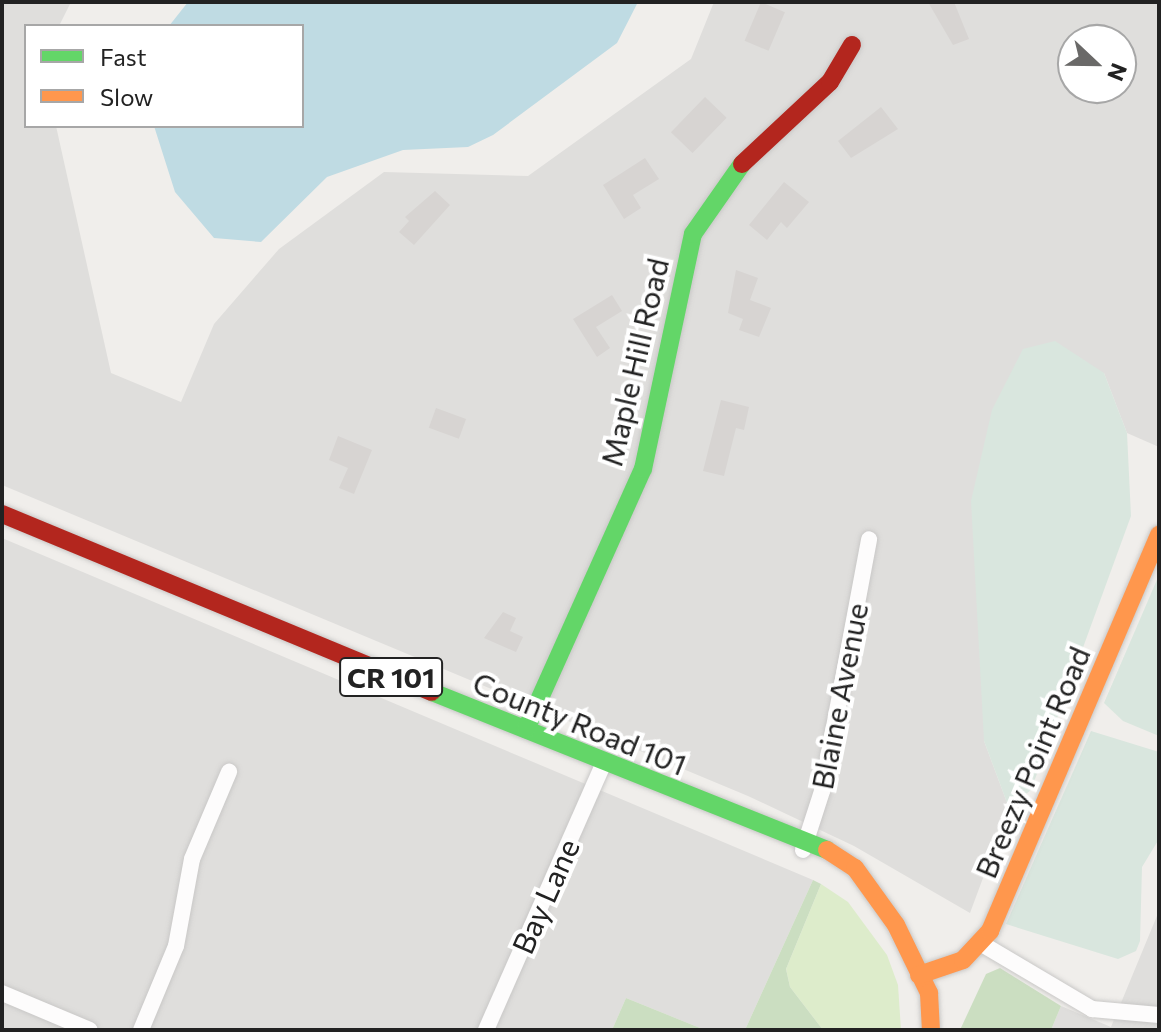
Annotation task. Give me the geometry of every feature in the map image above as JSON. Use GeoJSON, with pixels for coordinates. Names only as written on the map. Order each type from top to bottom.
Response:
{"type":"FeatureCollection","features":[{"type":"Feature","properties":{"kind":"street","name":"Maple Hill Road"},"geometry":{"type":"LineString","coordinates":[[526,729],[643,469],[693,234],[736,170],[830,82],[852,45]]}},
{"type":"Feature","properties":{"kind":"street","name":"County Road 101"},"geometry":{"type":"LineString","coordinates":[[2,514],[804,847],[879,904],[929,993],[931,1030]]}},
{"type":"Feature","properties":{"kind":"street","name":"Breezy Point Road"},"geometry":{"type":"LineString","coordinates":[[982,944],[1159,535]]}},
{"type":"Feature","properties":{"kind":"street","name":"Blaine Avenue"},"geometry":{"type":"LineString","coordinates":[[804,847],[822,791],[869,539]]}},
{"type":"Feature","properties":{"kind":"street","name":"Bay Lane"},"geometry":{"type":"LineString","coordinates":[[486,1030],[604,762]]}},
{"type":"Feature","properties":{"kind":"street"},"geometry":{"type":"LineString","coordinates":[[141,1030],[176,946],[192,859],[229,772]]}},
{"type":"Feature","properties":{"kind":"street"},"geometry":{"type":"LineString","coordinates":[[915,1030],[919,975],[945,969],[982,944],[1092,1009],[1159,1015]]}},
{"type":"Feature","properties":{"kind":"street"},"geometry":{"type":"LineString","coordinates":[[2,993],[90,1030]]}},
{"type":"Feature","properties":{"kind":"shaded area"},"geometry":{"type":"Polygon","coordinates":[[[2,2],[71,2],[60,24],[24,24],[24,128],[56,128],[111,373],[181,402],[214,324],[279,249],[384,172],[528,176],[691,59],[714,2],[1159,2],[1159,447],[1127,433],[1104,373],[984,741],[1009,808],[970,913],[854,846],[748,796],[2,485],[2,2]]]}},
{"type":"Feature","properties":{"kind":"shaded area"},"geometry":{"type":"Polygon","coordinates":[[[1055,341],[1104,373],[1127,433],[1131,516],[1031,790],[1009,808],[984,741],[971,501],[992,410],[1023,349],[1055,341]]]}},
{"type":"Feature","properties":{"kind":"shaded area"},"geometry":{"type":"Polygon","coordinates":[[[2,538],[813,880],[745,1030],[705,1030],[626,998],[612,1030],[2,1030],[2,538]]]}},
{"type":"Feature","properties":{"kind":"shaded area"},"geometry":{"type":"Polygon","coordinates":[[[1159,575],[1159,736],[1123,721],[1104,703],[1159,575]]]}},
{"type":"Feature","properties":{"kind":"shaded area"},"geometry":{"type":"Polygon","coordinates":[[[1091,731],[1159,752],[1159,839],[1142,867],[1140,941],[1136,951],[1118,959],[1006,924],[1091,731]]]}},
{"type":"Feature","properties":{"kind":"shaded area"},"geometry":{"type":"Polygon","coordinates":[[[1159,911],[1159,1030],[1051,1030],[1061,1006],[1111,1027],[1159,911]]]}},
{"type":"Feature","properties":{"kind":"green space"},"geometry":{"type":"Polygon","coordinates":[[[813,880],[821,884],[786,969],[790,987],[823,1030],[745,1030],[813,880]]]}},
{"type":"Feature","properties":{"kind":"green space"},"geometry":{"type":"Polygon","coordinates":[[[821,884],[848,902],[887,955],[898,985],[901,1030],[823,1030],[790,987],[786,969],[821,884]]]}},
{"type":"Feature","properties":{"kind":"green space"},"geometry":{"type":"Polygon","coordinates":[[[1000,968],[1061,1006],[1051,1030],[960,1030],[986,974],[1000,968]]]}},
{"type":"Feature","properties":{"kind":"green space"},"geometry":{"type":"Polygon","coordinates":[[[626,998],[705,1030],[612,1030],[626,998]]]}},
{"type":"Feature","properties":{"kind":"water"},"geometry":{"type":"Polygon","coordinates":[[[188,2],[638,2],[617,43],[493,135],[468,147],[403,150],[327,177],[261,242],[214,238],[175,192],[155,128],[304,128],[304,24],[171,24],[188,2]]]}},
{"type":"Feature","properties":{"kind":"building"},"geometry":{"type":"Polygon","coordinates":[[[761,2],[785,12],[769,51],[745,41],[761,2]]]}},
{"type":"Feature","properties":{"kind":"building"},"geometry":{"type":"Polygon","coordinates":[[[928,2],[954,2],[969,39],[953,45],[928,2]]]}},
{"type":"Feature","properties":{"kind":"building"},"geometry":{"type":"Polygon","coordinates":[[[705,97],[727,118],[693,153],[671,132],[705,97]]]}},
{"type":"Feature","properties":{"kind":"building"},"geometry":{"type":"Polygon","coordinates":[[[881,107],[898,129],[851,158],[838,141],[881,107]]]}},
{"type":"Feature","properties":{"kind":"building"},"geometry":{"type":"Polygon","coordinates":[[[645,158],[659,179],[633,195],[641,208],[624,219],[603,185],[645,158]]]}},
{"type":"Feature","properties":{"kind":"building"},"geometry":{"type":"Polygon","coordinates":[[[784,182],[809,202],[787,228],[781,222],[767,240],[749,225],[784,182]]]}},
{"type":"Feature","properties":{"kind":"building"},"geometry":{"type":"Polygon","coordinates":[[[435,191],[450,205],[414,245],[399,232],[409,221],[405,217],[435,191]]]}},
{"type":"Feature","properties":{"kind":"building"},"geometry":{"type":"Polygon","coordinates":[[[736,270],[758,278],[750,300],[771,308],[759,337],[739,330],[743,319],[728,313],[736,270]]]}},
{"type":"Feature","properties":{"kind":"building"},"geometry":{"type":"Polygon","coordinates":[[[612,295],[622,311],[596,327],[610,348],[597,357],[573,319],[612,295]]]}},
{"type":"Feature","properties":{"kind":"building"},"geometry":{"type":"Polygon","coordinates":[[[721,400],[749,407],[744,430],[736,428],[724,476],[703,471],[721,400]]]}},
{"type":"Feature","properties":{"kind":"building"},"geometry":{"type":"Polygon","coordinates":[[[436,408],[466,419],[459,439],[429,428],[436,408]]]}},
{"type":"Feature","properties":{"kind":"building"},"geometry":{"type":"Polygon","coordinates":[[[338,436],[372,450],[354,494],[339,488],[348,468],[329,460],[338,436]]]}},
{"type":"Feature","properties":{"kind":"building"},"geometry":{"type":"Polygon","coordinates":[[[503,612],[516,618],[510,631],[523,637],[516,652],[484,638],[503,612]]]}},
{"type":"Feature","properties":{"kind":"traffic: fast"},"geometry":{"type":"LineString","coordinates":[[526,729],[643,469],[693,234],[742,164]]}},
{"type":"Feature","properties":{"kind":"traffic: fast"},"geometry":{"type":"LineString","coordinates":[[432,692],[827,850]]}},
{"type":"Feature","properties":{"kind":"traffic: slow"},"geometry":{"type":"LineString","coordinates":[[919,975],[963,960],[990,931],[1159,535]]}},
{"type":"Feature","properties":{"kind":"traffic: slow"},"geometry":{"type":"LineString","coordinates":[[827,850],[855,868],[896,925],[929,993],[931,1030]]}},
{"type":"Feature","properties":{"kind":"traffic: jam"},"geometry":{"type":"LineString","coordinates":[[742,164],[830,82],[852,45]]}},
{"type":"Feature","properties":{"kind":"traffic: jam"},"geometry":{"type":"LineString","coordinates":[[2,514],[432,692]]}}]}
